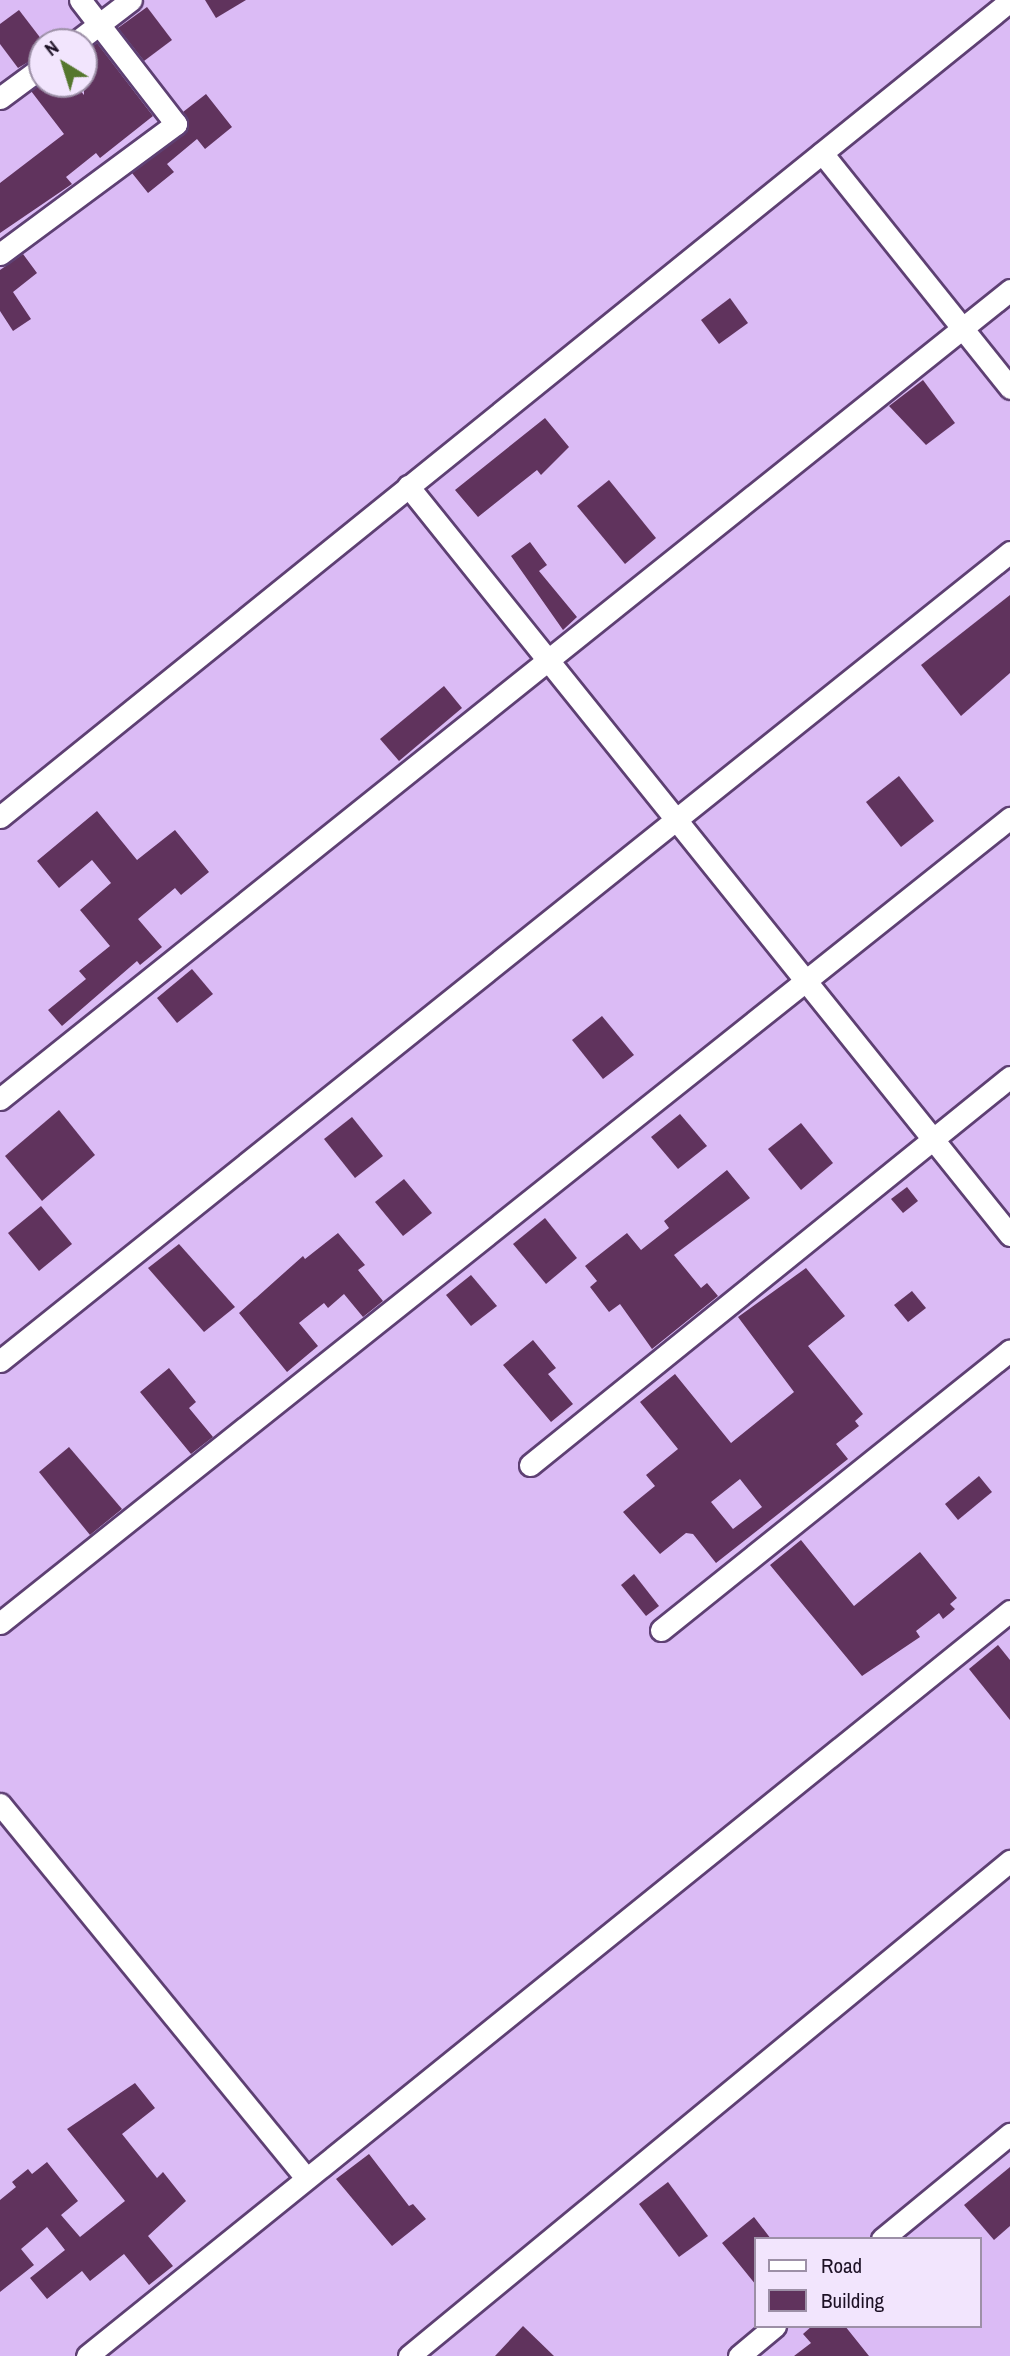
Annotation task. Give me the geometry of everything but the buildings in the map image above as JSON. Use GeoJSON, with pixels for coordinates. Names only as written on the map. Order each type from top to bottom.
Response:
{"type":"FeatureCollection","features":[{"type":"Feature","properties":{"kind":"street"},"geometry":{"type":"LineString","coordinates":[[0,254],[176,124],[80,0]]}},
{"type":"Feature","properties":{"kind":"street"},"geometry":{"type":"LineString","coordinates":[[95,28],[131,0]]}},
{"type":"Feature","properties":{"kind":"street"},"geometry":{"type":"LineString","coordinates":[[0,817],[1010,1]]}},
{"type":"Feature","properties":{"kind":"street"},"geometry":{"type":"LineString","coordinates":[[0,98],[28,77]]}},
{"type":"Feature","properties":{"kind":"street"},"geometry":{"type":"LineString","coordinates":[[822,153],[1010,388]]}},
{"type":"Feature","properties":{"kind":"street"},"geometry":{"type":"LineString","coordinates":[[0,1099],[1010,289]]}},
{"type":"Feature","properties":{"kind":"street"},"geometry":{"type":"LineString","coordinates":[[408,486],[1010,1235]]}},
{"type":"Feature","properties":{"kind":"street"},"geometry":{"type":"LineString","coordinates":[[0,1362],[1010,552]]}},
{"type":"Feature","properties":{"kind":"street"},"geometry":{"type":"LineString","coordinates":[[0,1623],[1010,818]]}},
{"type":"Feature","properties":{"kind":"street"},"geometry":{"type":"LineString","coordinates":[[530,1465],[1010,1077]]}},
{"type":"Feature","properties":{"kind":"street"},"geometry":{"type":"LineString","coordinates":[[661,1630],[1010,1350]]}},
{"type":"Feature","properties":{"kind":"street"},"geometry":{"type":"LineString","coordinates":[[87,2356],[305,2176],[1010,1611]]}},
{"type":"Feature","properties":{"kind":"street"},"geometry":{"type":"LineString","coordinates":[[0,1804],[305,2176]]}},
{"type":"Feature","properties":{"kind":"street"},"geometry":{"type":"LineString","coordinates":[[409,2356],[1010,1861]]}},
{"type":"Feature","properties":{"kind":"street"},"geometry":{"type":"LineString","coordinates":[[884,2237],[1010,2134]]}},
{"type":"Feature","properties":{"kind":"street"},"geometry":{"type":"LineString","coordinates":[[739,2356],[773,2328]]}}]}
